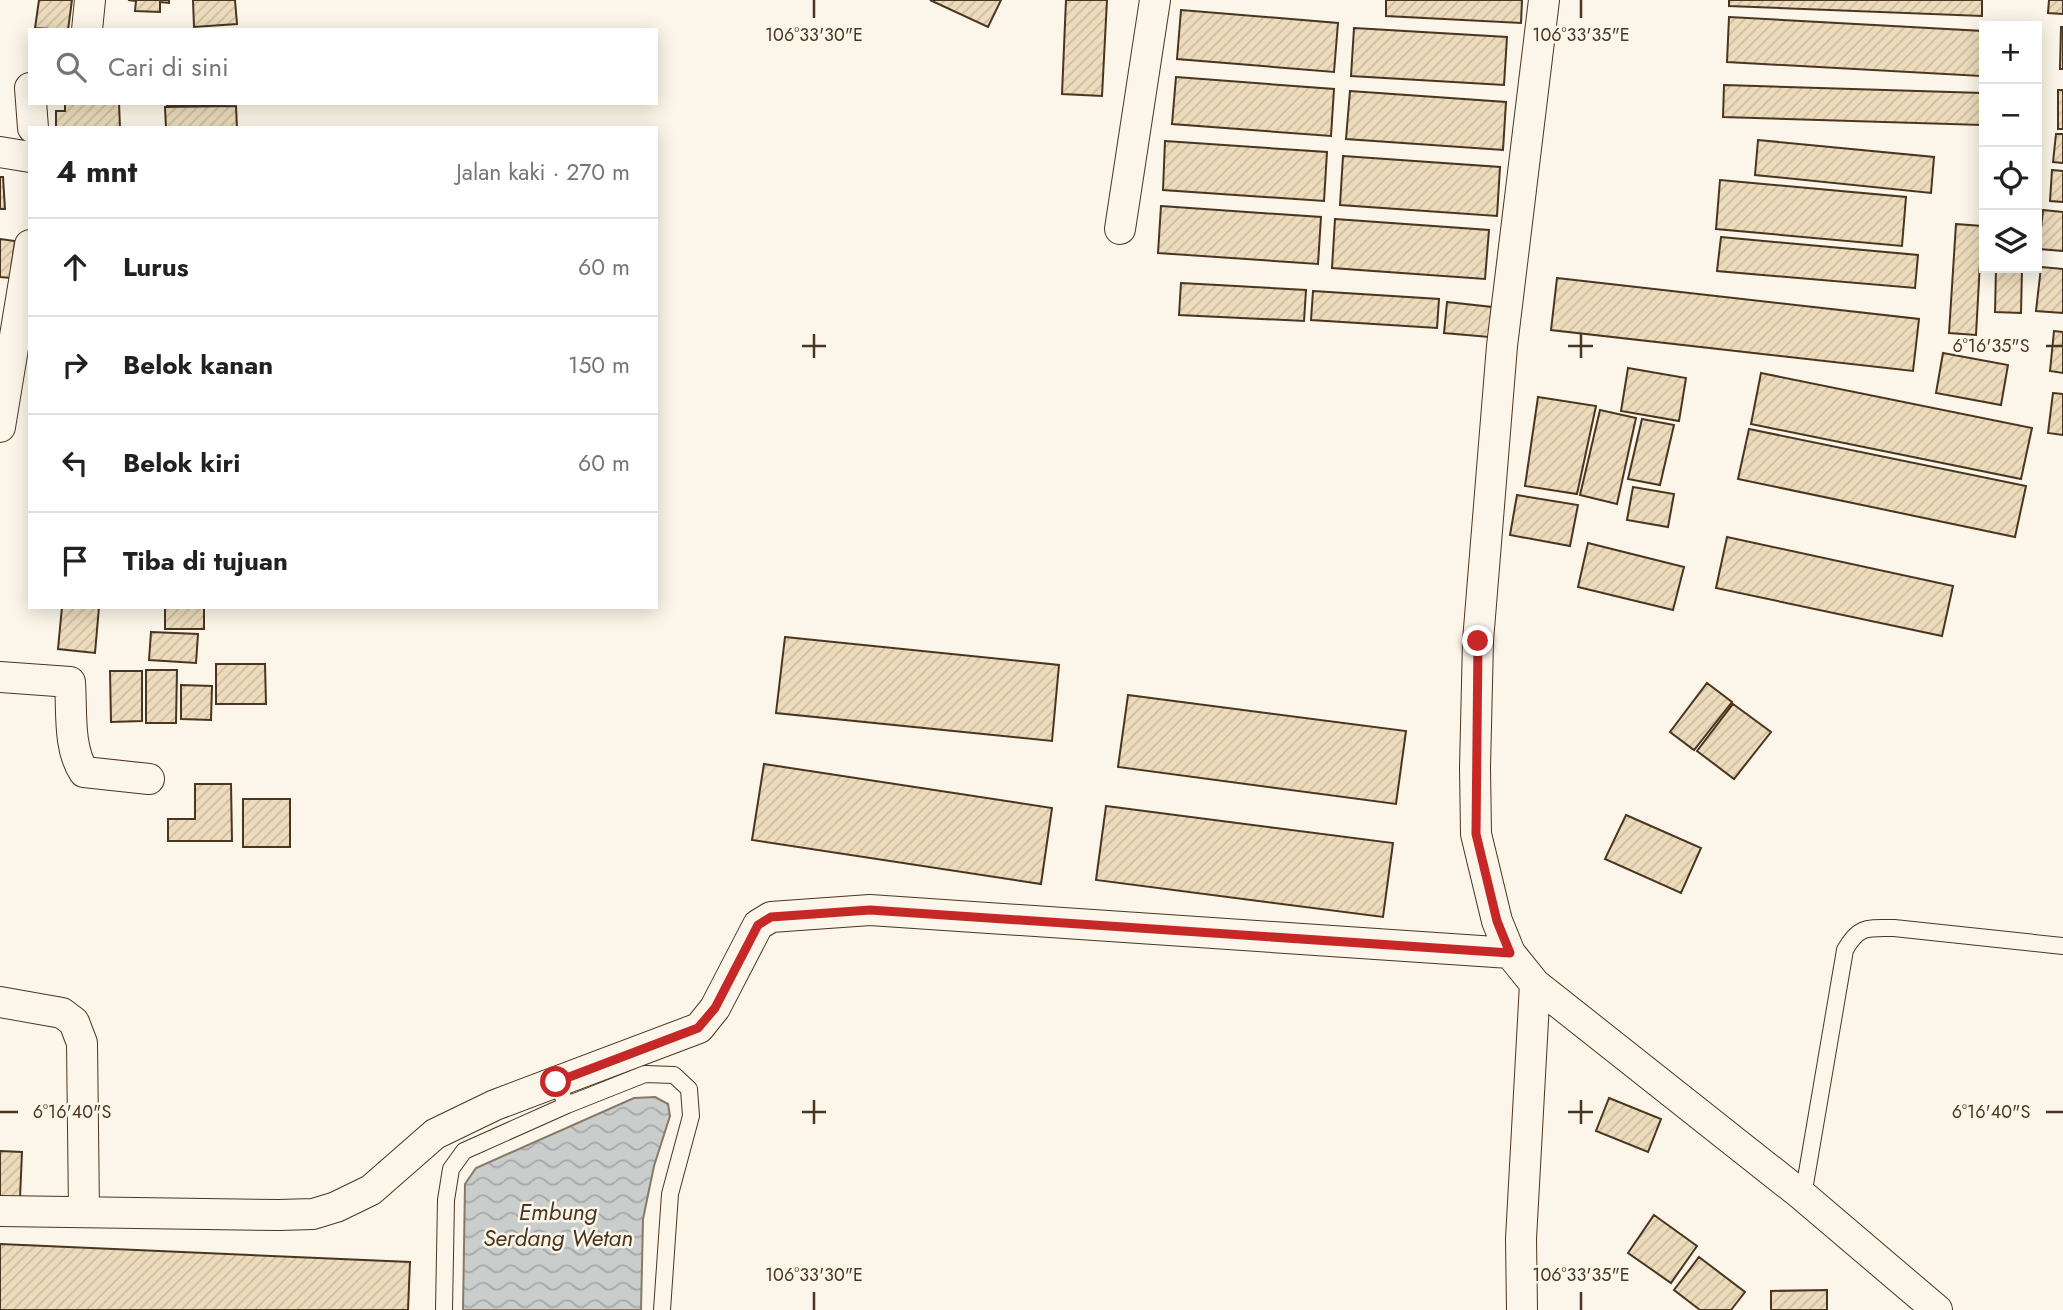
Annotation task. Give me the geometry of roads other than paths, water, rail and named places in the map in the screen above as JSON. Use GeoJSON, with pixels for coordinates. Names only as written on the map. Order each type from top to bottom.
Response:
{"type":"FeatureCollection","features":[{"type":"Feature","properties":{"kind":"street"},"geometry":{"type":"LineString","coordinates":[[87,28],[90,0]]}},
{"type":"Feature","properties":{"kind":"street"},"geometry":{"type":"LineString","coordinates":[[1120,229],[1155,0]]}},
{"type":"Feature","properties":{"kind":"street"},"geometry":{"type":"LineString","coordinates":[[1544,0],[1502,346],[1478,641],[1476,834],[1497,921],[1510,953],[1535,984],[1803,1196],[1937,1310]]}},
{"type":"Feature","properties":{"kind":"street"},"geometry":{"type":"LineString","coordinates":[[31,105],[33,126]]}},
{"type":"Feature","properties":{"kind":"street"},"geometry":{"type":"LineString","coordinates":[[0,152],[28,157]]}},
{"type":"Feature","properties":{"kind":"street"},"geometry":{"type":"LineString","coordinates":[[0,427],[28,257]]}},
{"type":"Feature","properties":{"kind":"street"},"geometry":{"type":"LineString","coordinates":[[2,670],[70,682],[75,750],[84,772],[149,779]]}},
{"type":"Feature","properties":{"kind":"street"},"geometry":{"type":"LineString","coordinates":[[0,1211],[279,1215],[337,1208],[371,1190],[435,1134],[495,1105],[561,1094],[698,1028],[715,1008],[758,925],[771,917],[870,910],[1510,953]]}},
{"type":"Feature","properties":{"kind":"street"},"geometry":{"type":"LineString","coordinates":[[1522,1310],[1521,1240],[1535,984]]}},
{"type":"Feature","properties":{"kind":"street"},"geometry":{"type":"LineString","coordinates":[[0,1002],[62,1013],[74,1022],[82,1043],[84,1212]]}},
{"type":"Feature","properties":{"kind":"lane"},"geometry":{"type":"LineString","coordinates":[[1803,1196],[1845,950],[1854,935],[1868,928],[1894,928],[2063,946]]}},
{"type":"Feature","properties":{"kind":"lane"},"geometry":{"type":"LineString","coordinates":[[444,1310],[446,1200],[451,1169],[464,1151],[561,1094],[645,1074],[674,1074],[689,1089],[691,1116],[670,1194],[663,1310]]}},
{"type":"Feature","properties":{"kind":"water","name":"Embung Serdang Wetan"},"geometry":{"type":"Polygon","coordinates":[[[655,1097],[668,1104],[670,1116],[654,1166],[643,1219],[641,1310],[463,1310],[465,1184],[476,1168],[634,1098],[655,1097]]]}}]}
